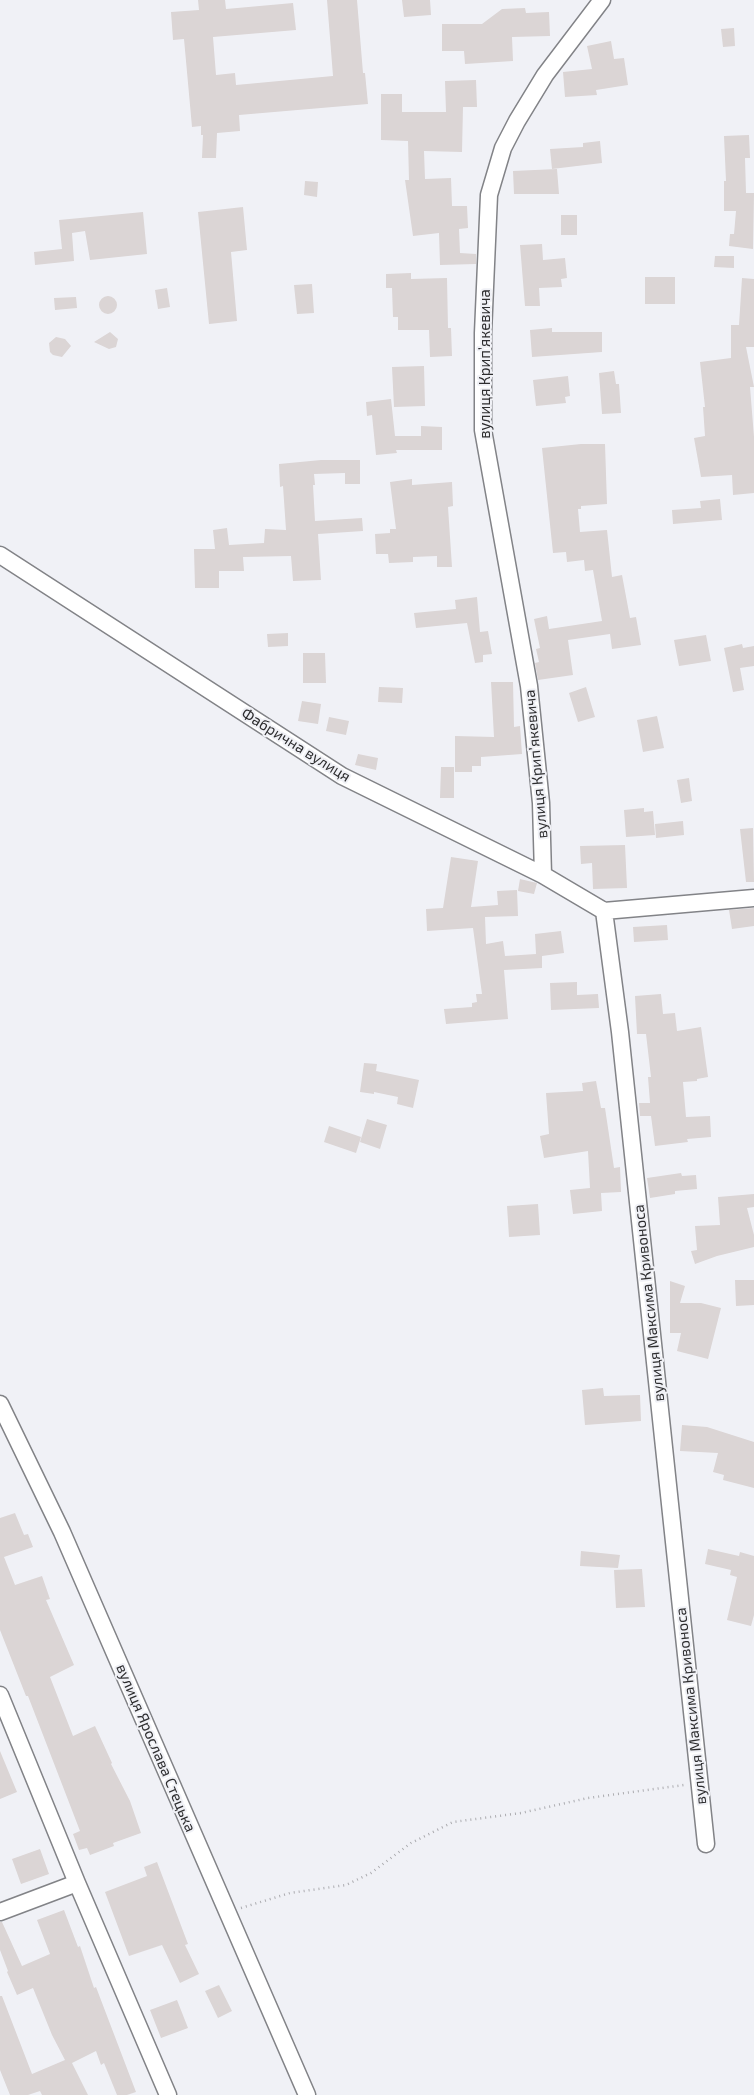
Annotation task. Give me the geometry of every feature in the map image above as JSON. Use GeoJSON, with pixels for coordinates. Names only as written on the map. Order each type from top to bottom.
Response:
{"type":"FeatureCollection","features":[{"type":"Feature","properties":{"kind":"street","name":"вулиця Крипʼякевича"},"geometry":{"type":"LineString","coordinates":[[543,875],[541,803],[529,686],[483,430],[483,334],[489,195],[503,148],[544,74],[602,0]]}},
{"type":"Feature","properties":{"kind":"street","name":"Фабрична вулиця"},"geometry":{"type":"LineString","coordinates":[[0,555],[342,776],[543,875],[604,911]]}},
{"type":"Feature","properties":{"kind":"street"},"geometry":{"type":"LineString","coordinates":[[604,911],[754,898]]}},
{"type":"Feature","properties":{"kind":"street","name":"вулиця Максима Кривоноса"},"geometry":{"type":"LineString","coordinates":[[604,911],[622,1042],[706,1844]]}},
{"type":"Feature","properties":{"kind":"street","name":"вулиця Ярослава Стецька"},"geometry":{"type":"LineString","coordinates":[[0,1404],[62,1532],[307,2095]]}},
{"type":"Feature","properties":{"kind":"street"},"geometry":{"type":"LineString","coordinates":[[0,1695],[77,1883],[168,2095]]}},
{"type":"Feature","properties":{"kind":"street"},"geometry":{"type":"LineString","coordinates":[[0,1912],[77,1883]]}},
{"type":"Feature","properties":{"kind":"path"},"geometry":{"type":"LineString","coordinates":[[228,1912],[290,1893],[346,1885],[371,1873],[411,1843],[453,1822],[521,1813],[588,1798],[685,1785],[698,1774]]}},
{"type":"Feature","properties":{"kind":"building"},"geometry":{"type":"Polygon","coordinates":[[[198,0],[225,0],[226,9],[293,3],[296,30],[213,37],[216,75],[235,73],[236,85],[333,76],[327,0],[357,0],[363,73],[365,73],[368,104],[239,115],[240,131],[217,133],[216,158],[202,158],[203,135],[201,135],[201,126],[192,127],[184,39],[173,40],[171,12],[199,10],[198,0]]]}},
{"type":"Feature","properties":{"kind":"building"},"geometry":{"type":"Polygon","coordinates":[[[402,0],[430,0],[431,15],[404,17],[402,0]]]}},
{"type":"Feature","properties":{"kind":"building"},"geometry":{"type":"Polygon","coordinates":[[[525,8],[526,13],[549,12],[550,36],[512,37],[513,61],[465,64],[464,51],[442,51],[442,24],[482,24],[502,9],[525,8]]]}},
{"type":"Feature","properties":{"kind":"building"},"geometry":{"type":"Polygon","coordinates":[[[734,28],[735,46],[723,47],[721,29],[734,28]]]}},
{"type":"Feature","properties":{"kind":"building"},"geometry":{"type":"Polygon","coordinates":[[[611,41],[614,59],[624,58],[628,85],[596,90],[597,95],[565,97],[563,72],[592,69],[587,46],[611,41]]]}},
{"type":"Feature","properties":{"kind":"building"},"geometry":{"type":"Polygon","coordinates":[[[476,80],[477,107],[463,107],[462,152],[424,151],[425,179],[451,178],[452,206],[467,206],[468,228],[459,229],[460,253],[476,254],[476,264],[440,265],[439,233],[413,236],[405,180],[409,180],[408,141],[381,140],[381,94],[402,94],[402,112],[446,112],[445,81],[476,80]]]}},
{"type":"Feature","properties":{"kind":"building"},"geometry":{"type":"Polygon","coordinates":[[[749,135],[750,158],[745,158],[746,193],[754,193],[753,249],[729,246],[730,234],[734,234],[736,211],[724,211],[724,181],[726,181],[724,136],[749,135]]]}},
{"type":"Feature","properties":{"kind":"building"},"geometry":{"type":"Polygon","coordinates":[[[600,141],[602,163],[552,169],[550,149],[583,147],[583,143],[600,141]]]}},
{"type":"Feature","properties":{"kind":"building"},"geometry":{"type":"Polygon","coordinates":[[[557,169],[559,194],[514,194],[513,171],[557,169]]]}},
{"type":"Feature","properties":{"kind":"building"},"geometry":{"type":"Polygon","coordinates":[[[305,181],[318,182],[317,197],[304,195],[305,181]]]}},
{"type":"Feature","properties":{"kind":"building"},"geometry":{"type":"Polygon","coordinates":[[[243,207],[247,250],[231,252],[237,321],[209,324],[198,212],[243,207]]]}},
{"type":"Feature","properties":{"kind":"building"},"geometry":{"type":"Polygon","coordinates":[[[143,212],[147,254],[90,260],[85,231],[72,233],[74,261],[35,265],[34,252],[62,249],[59,220],[143,212]]]}},
{"type":"Feature","properties":{"kind":"building"},"geometry":{"type":"Polygon","coordinates":[[[561,215],[577,215],[577,235],[561,235],[561,215]]]}},
{"type":"Feature","properties":{"kind":"building"},"geometry":{"type":"Polygon","coordinates":[[[542,244],[543,260],[565,258],[567,278],[561,279],[562,287],[539,288],[540,306],[525,306],[520,245],[542,244]]]}},
{"type":"Feature","properties":{"kind":"building"},"geometry":{"type":"Polygon","coordinates":[[[715,256],[734,256],[734,268],[714,267],[715,256]]]}},
{"type":"Feature","properties":{"kind":"building"},"geometry":{"type":"Polygon","coordinates":[[[411,273],[411,279],[447,278],[448,328],[451,328],[452,356],[430,357],[429,330],[398,330],[398,317],[393,317],[392,288],[386,288],[386,274],[411,273]]]}},
{"type":"Feature","properties":{"kind":"building"},"geometry":{"type":"Polygon","coordinates":[[[645,277],[675,277],[675,304],[645,304],[645,277]]]}},
{"type":"Feature","properties":{"kind":"building"},"geometry":{"type":"Polygon","coordinates":[[[742,278],[754,279],[754,347],[746,347],[754,387],[750,387],[754,437],[754,493],[733,495],[732,475],[701,477],[694,438],[705,436],[703,407],[705,407],[700,362],[731,358],[731,325],[739,325],[742,278]]]}},
{"type":"Feature","properties":{"kind":"building"},"geometry":{"type":"Polygon","coordinates":[[[312,284],[314,313],[297,314],[294,285],[312,284]]]}},
{"type":"Feature","properties":{"kind":"building"},"geometry":{"type":"Polygon","coordinates":[[[167,288],[170,307],[158,309],[155,290],[167,288]]]}},
{"type":"Feature","properties":{"kind":"building"},"geometry":{"type":"Polygon","coordinates":[[[104,296],[112,296],[117,301],[115,312],[104,314],[99,309],[99,301],[104,296]]]}},
{"type":"Feature","properties":{"kind":"building"},"geometry":{"type":"Polygon","coordinates":[[[76,297],[77,308],[55,310],[54,298],[76,297]]]}},
{"type":"Feature","properties":{"kind":"building"},"geometry":{"type":"Polygon","coordinates":[[[552,328],[552,332],[602,332],[602,352],[532,357],[530,330],[552,328]]]}},
{"type":"Feature","properties":{"kind":"building"},"geometry":{"type":"Polygon","coordinates":[[[110,332],[118,339],[116,347],[109,349],[94,342],[110,332]]]}},
{"type":"Feature","properties":{"kind":"building"},"geometry":{"type":"Polygon","coordinates":[[[56,337],[65,339],[71,346],[62,357],[53,355],[50,352],[49,343],[56,337]]]}},
{"type":"Feature","properties":{"kind":"building"},"geometry":{"type":"Polygon","coordinates":[[[424,366],[425,406],[394,407],[392,367],[424,366]]]}},
{"type":"Feature","properties":{"kind":"building"},"geometry":{"type":"Polygon","coordinates":[[[614,371],[616,384],[619,384],[621,413],[602,414],[599,373],[614,371]]]}},
{"type":"Feature","properties":{"kind":"building"},"geometry":{"type":"Polygon","coordinates":[[[568,376],[570,396],[565,397],[566,403],[536,406],[533,380],[568,376]]]}},
{"type":"Feature","properties":{"kind":"building"},"geometry":{"type":"Polygon","coordinates":[[[391,399],[395,436],[421,436],[421,426],[442,427],[442,450],[396,450],[397,453],[376,455],[372,415],[367,416],[366,402],[391,399]]]}},
{"type":"Feature","properties":{"kind":"building"},"geometry":{"type":"Polygon","coordinates":[[[581,444],[605,444],[607,504],[581,506],[581,509],[578,509],[580,532],[607,530],[612,577],[622,575],[630,618],[636,617],[641,645],[612,649],[610,634],[568,640],[573,675],[538,680],[535,663],[539,662],[536,649],[540,648],[534,619],[547,616],[549,629],[602,621],[593,570],[585,571],[584,560],[567,562],[566,552],[553,553],[542,448],[581,444]]]}},
{"type":"Feature","properties":{"kind":"building"},"geometry":{"type":"Polygon","coordinates":[[[321,460],[360,460],[360,484],[345,484],[345,473],[314,474],[315,521],[362,518],[363,531],[318,534],[321,580],[293,581],[291,556],[243,557],[244,571],[219,571],[219,588],[195,588],[194,549],[215,549],[213,530],[227,528],[229,545],[264,543],[265,529],[286,530],[283,486],[280,487],[279,464],[321,460]]]}},
{"type":"Feature","properties":{"kind":"building"},"geometry":{"type":"Polygon","coordinates":[[[412,479],[412,485],[452,482],[453,506],[448,507],[452,567],[437,567],[437,556],[413,557],[413,562],[389,563],[388,554],[376,554],[375,534],[390,533],[390,529],[396,529],[390,482],[412,479]]]}},
{"type":"Feature","properties":{"kind":"building"},"geometry":{"type":"Polygon","coordinates":[[[720,499],[722,520],[673,524],[672,510],[701,508],[700,501],[720,499]]]}},
{"type":"Feature","properties":{"kind":"building"},"geometry":{"type":"Polygon","coordinates":[[[477,597],[480,632],[488,631],[492,654],[483,655],[483,662],[475,663],[467,623],[416,628],[414,613],[456,609],[455,600],[477,597]]]}},
{"type":"Feature","properties":{"kind":"building"},"geometry":{"type":"Polygon","coordinates":[[[288,633],[288,646],[268,647],[267,634],[288,633]]]}},
{"type":"Feature","properties":{"kind":"building"},"geometry":{"type":"Polygon","coordinates":[[[706,635],[711,661],[679,666],[674,640],[706,635]]]}},
{"type":"Feature","properties":{"kind":"building"},"geometry":{"type":"Polygon","coordinates":[[[742,644],[743,648],[754,646],[754,666],[740,668],[744,690],[733,692],[724,648],[742,644]]]}},
{"type":"Feature","properties":{"kind":"building"},"geometry":{"type":"Polygon","coordinates":[[[303,653],[325,653],[326,683],[303,683],[303,653]]]}},
{"type":"Feature","properties":{"kind":"building"},"geometry":{"type":"Polygon","coordinates":[[[491,682],[513,682],[514,727],[520,726],[522,754],[481,757],[481,766],[472,766],[472,772],[455,772],[455,736],[494,737],[491,682]]]}},
{"type":"Feature","properties":{"kind":"building"},"geometry":{"type":"Polygon","coordinates":[[[379,687],[403,688],[402,703],[378,702],[379,687]]]}},
{"type":"Feature","properties":{"kind":"building"},"geometry":{"type":"Polygon","coordinates":[[[586,687],[595,717],[578,722],[569,693],[586,687]]]}},
{"type":"Feature","properties":{"kind":"building"},"geometry":{"type":"Polygon","coordinates":[[[302,701],[321,704],[318,724],[298,721],[302,701]]]}},
{"type":"Feature","properties":{"kind":"building"},"geometry":{"type":"Polygon","coordinates":[[[657,716],[664,748],[643,752],[637,720],[657,716]]]}},
{"type":"Feature","properties":{"kind":"building"},"geometry":{"type":"Polygon","coordinates":[[[329,717],[349,721],[346,735],[326,731],[329,717]]]}},
{"type":"Feature","properties":{"kind":"building"},"geometry":{"type":"Polygon","coordinates":[[[358,754],[378,758],[376,770],[355,765],[358,754]]]}},
{"type":"Feature","properties":{"kind":"building"},"geometry":{"type":"Polygon","coordinates":[[[441,767],[454,767],[454,798],[440,798],[441,767]]]}},
{"type":"Feature","properties":{"kind":"building"},"geometry":{"type":"Polygon","coordinates":[[[689,778],[692,801],[681,803],[677,780],[689,778]]]}},
{"type":"Feature","properties":{"kind":"building"},"geometry":{"type":"Polygon","coordinates":[[[644,808],[644,812],[653,811],[655,835],[626,837],[624,810],[644,808]]]}},
{"type":"Feature","properties":{"kind":"building"},"geometry":{"type":"Polygon","coordinates":[[[683,821],[684,835],[656,838],[655,824],[683,821]]]}},
{"type":"Feature","properties":{"kind":"building"},"geometry":{"type":"Polygon","coordinates":[[[753,828],[754,882],[746,882],[740,829],[753,828]]]}},
{"type":"Feature","properties":{"kind":"building"},"geometry":{"type":"Polygon","coordinates":[[[625,845],[627,888],[593,889],[592,863],[581,864],[580,846],[625,845]]]}},
{"type":"Feature","properties":{"kind":"building"},"geometry":{"type":"Polygon","coordinates":[[[451,857],[478,861],[471,907],[498,905],[497,891],[517,890],[518,916],[485,917],[486,944],[503,941],[505,956],[536,954],[535,934],[561,931],[564,953],[542,956],[542,968],[504,970],[508,1019],[446,1024],[444,1009],[472,1007],[472,1003],[477,1002],[476,994],[482,994],[473,928],[427,931],[426,909],[443,908],[451,857]]]}},
{"type":"Feature","properties":{"kind":"building"},"geometry":{"type":"Polygon","coordinates":[[[520,879],[537,883],[534,894],[518,891],[520,879]]]}},
{"type":"Feature","properties":{"kind":"building"},"geometry":{"type":"Polygon","coordinates":[[[754,908],[754,926],[732,929],[729,910],[754,908]]]}},
{"type":"Feature","properties":{"kind":"building"},"geometry":{"type":"Polygon","coordinates":[[[667,925],[668,940],[634,942],[633,927],[667,925]]]}},
{"type":"Feature","properties":{"kind":"building"},"geometry":{"type":"Polygon","coordinates":[[[577,982],[577,995],[598,994],[599,1008],[551,1010],[550,983],[577,982]]]}},
{"type":"Feature","properties":{"kind":"building"},"geometry":{"type":"Polygon","coordinates":[[[661,994],[663,1014],[675,1013],[677,1031],[701,1027],[708,1077],[697,1079],[697,1081],[683,1082],[686,1117],[710,1116],[711,1137],[687,1139],[688,1142],[655,1146],[651,1116],[640,1116],[639,1103],[650,1103],[648,1077],[651,1077],[646,1034],[637,1034],[635,996],[661,994]]]}},
{"type":"Feature","properties":{"kind":"building"},"geometry":{"type":"Polygon","coordinates":[[[364,1063],[377,1064],[376,1071],[419,1080],[413,1108],[397,1104],[398,1097],[374,1092],[374,1094],[360,1092],[364,1063]]]}},
{"type":"Feature","properties":{"kind":"building"},"geometry":{"type":"Polygon","coordinates":[[[596,1081],[601,1108],[605,1108],[614,1168],[620,1167],[621,1192],[601,1193],[602,1211],[573,1214],[570,1190],[590,1188],[588,1151],[544,1158],[540,1136],[549,1134],[546,1093],[583,1091],[582,1083],[596,1081]]]}},
{"type":"Feature","properties":{"kind":"building"},"geometry":{"type":"Polygon","coordinates":[[[367,1119],[387,1125],[380,1149],[360,1142],[367,1119]]]}},
{"type":"Feature","properties":{"kind":"building"},"geometry":{"type":"Polygon","coordinates":[[[329,1126],[361,1137],[356,1153],[324,1142],[329,1126]]]}},
{"type":"Feature","properties":{"kind":"building"},"geometry":{"type":"Polygon","coordinates":[[[681,1173],[682,1176],[696,1175],[697,1189],[675,1191],[675,1194],[650,1198],[647,1178],[681,1173]]]}},
{"type":"Feature","properties":{"kind":"building"},"geometry":{"type":"Polygon","coordinates":[[[754,1194],[754,1207],[747,1208],[754,1235],[754,1247],[717,1256],[695,1264],[691,1251],[697,1250],[695,1226],[720,1225],[718,1197],[754,1194]]]}},
{"type":"Feature","properties":{"kind":"building"},"geometry":{"type":"Polygon","coordinates":[[[538,1204],[540,1235],[509,1237],[507,1206],[538,1204]]]}},
{"type":"Feature","properties":{"kind":"building"},"geometry":{"type":"Polygon","coordinates":[[[735,1280],[754,1280],[754,1305],[736,1306],[735,1280]]]}},
{"type":"Feature","properties":{"kind":"building"},"geometry":{"type":"Polygon","coordinates":[[[670,1281],[685,1286],[680,1303],[701,1303],[721,1308],[708,1359],[677,1351],[681,1333],[670,1333],[670,1281]]]}},
{"type":"Feature","properties":{"kind":"building"},"geometry":{"type":"Polygon","coordinates":[[[603,1388],[604,1396],[640,1395],[641,1421],[585,1425],[582,1390],[603,1388]]]}},
{"type":"Feature","properties":{"kind":"building"},"geometry":{"type":"Polygon","coordinates":[[[682,1425],[707,1427],[754,1442],[754,1488],[723,1480],[724,1475],[713,1472],[718,1453],[680,1451],[682,1425]]]}},
{"type":"Feature","properties":{"kind":"building"},"geometry":{"type":"Polygon","coordinates":[[[15,1513],[24,1535],[28,1534],[33,1547],[4,1557],[15,1585],[42,1576],[50,1599],[46,1600],[74,1665],[50,1677],[73,1736],[95,1726],[111,1764],[130,1801],[141,1833],[113,1843],[114,1846],[90,1855],[87,1848],[79,1850],[73,1834],[80,1831],[28,1696],[26,1696],[0,1630],[0,1518],[15,1513]]]}},
{"type":"Feature","properties":{"kind":"building"},"geometry":{"type":"Polygon","coordinates":[[[708,1549],[739,1556],[740,1552],[754,1556],[754,1615],[751,1626],[727,1620],[737,1577],[730,1575],[731,1570],[705,1564],[708,1549]]]}},
{"type":"Feature","properties":{"kind":"building"},"geometry":{"type":"Polygon","coordinates":[[[581,1551],[620,1555],[618,1568],[580,1566],[581,1551]]]}},
{"type":"Feature","properties":{"kind":"building"},"geometry":{"type":"Polygon","coordinates":[[[642,1569],[645,1607],[616,1608],[614,1570],[642,1569]]]}},
{"type":"Feature","properties":{"kind":"building"},"geometry":{"type":"Polygon","coordinates":[[[0,1751],[17,1792],[0,1799],[0,1751]]]}},
{"type":"Feature","properties":{"kind":"building"},"geometry":{"type":"Polygon","coordinates":[[[40,1849],[49,1874],[21,1884],[12,1859],[40,1849]]]}},
{"type":"Feature","properties":{"kind":"building"},"geometry":{"type":"Polygon","coordinates":[[[157,1862],[188,1944],[185,1945],[199,1974],[180,1983],[162,1945],[129,1956],[105,1892],[147,1876],[144,1867],[157,1862]]]}},
{"type":"Feature","properties":{"kind":"building"},"geometry":{"type":"Polygon","coordinates":[[[64,1910],[78,1947],[80,1946],[94,1988],[96,1987],[136,2092],[127,2095],[117,2095],[104,2063],[101,2065],[96,2051],[72,2063],[88,2095],[42,2095],[40,2091],[28,2095],[10,2095],[0,2070],[0,1996],[2,1996],[32,2074],[65,2060],[52,2035],[33,1988],[17,1995],[0,1950],[0,1922],[2,1922],[22,1966],[50,1954],[37,1920],[64,1910]]]}},
{"type":"Feature","properties":{"kind":"building"},"geometry":{"type":"Polygon","coordinates":[[[219,1985],[232,2011],[218,2018],[205,1991],[219,1985]]]}},
{"type":"Feature","properties":{"kind":"building"},"geometry":{"type":"Polygon","coordinates":[[[177,2000],[188,2028],[161,2038],[150,2010],[177,2000]]]}}]}
